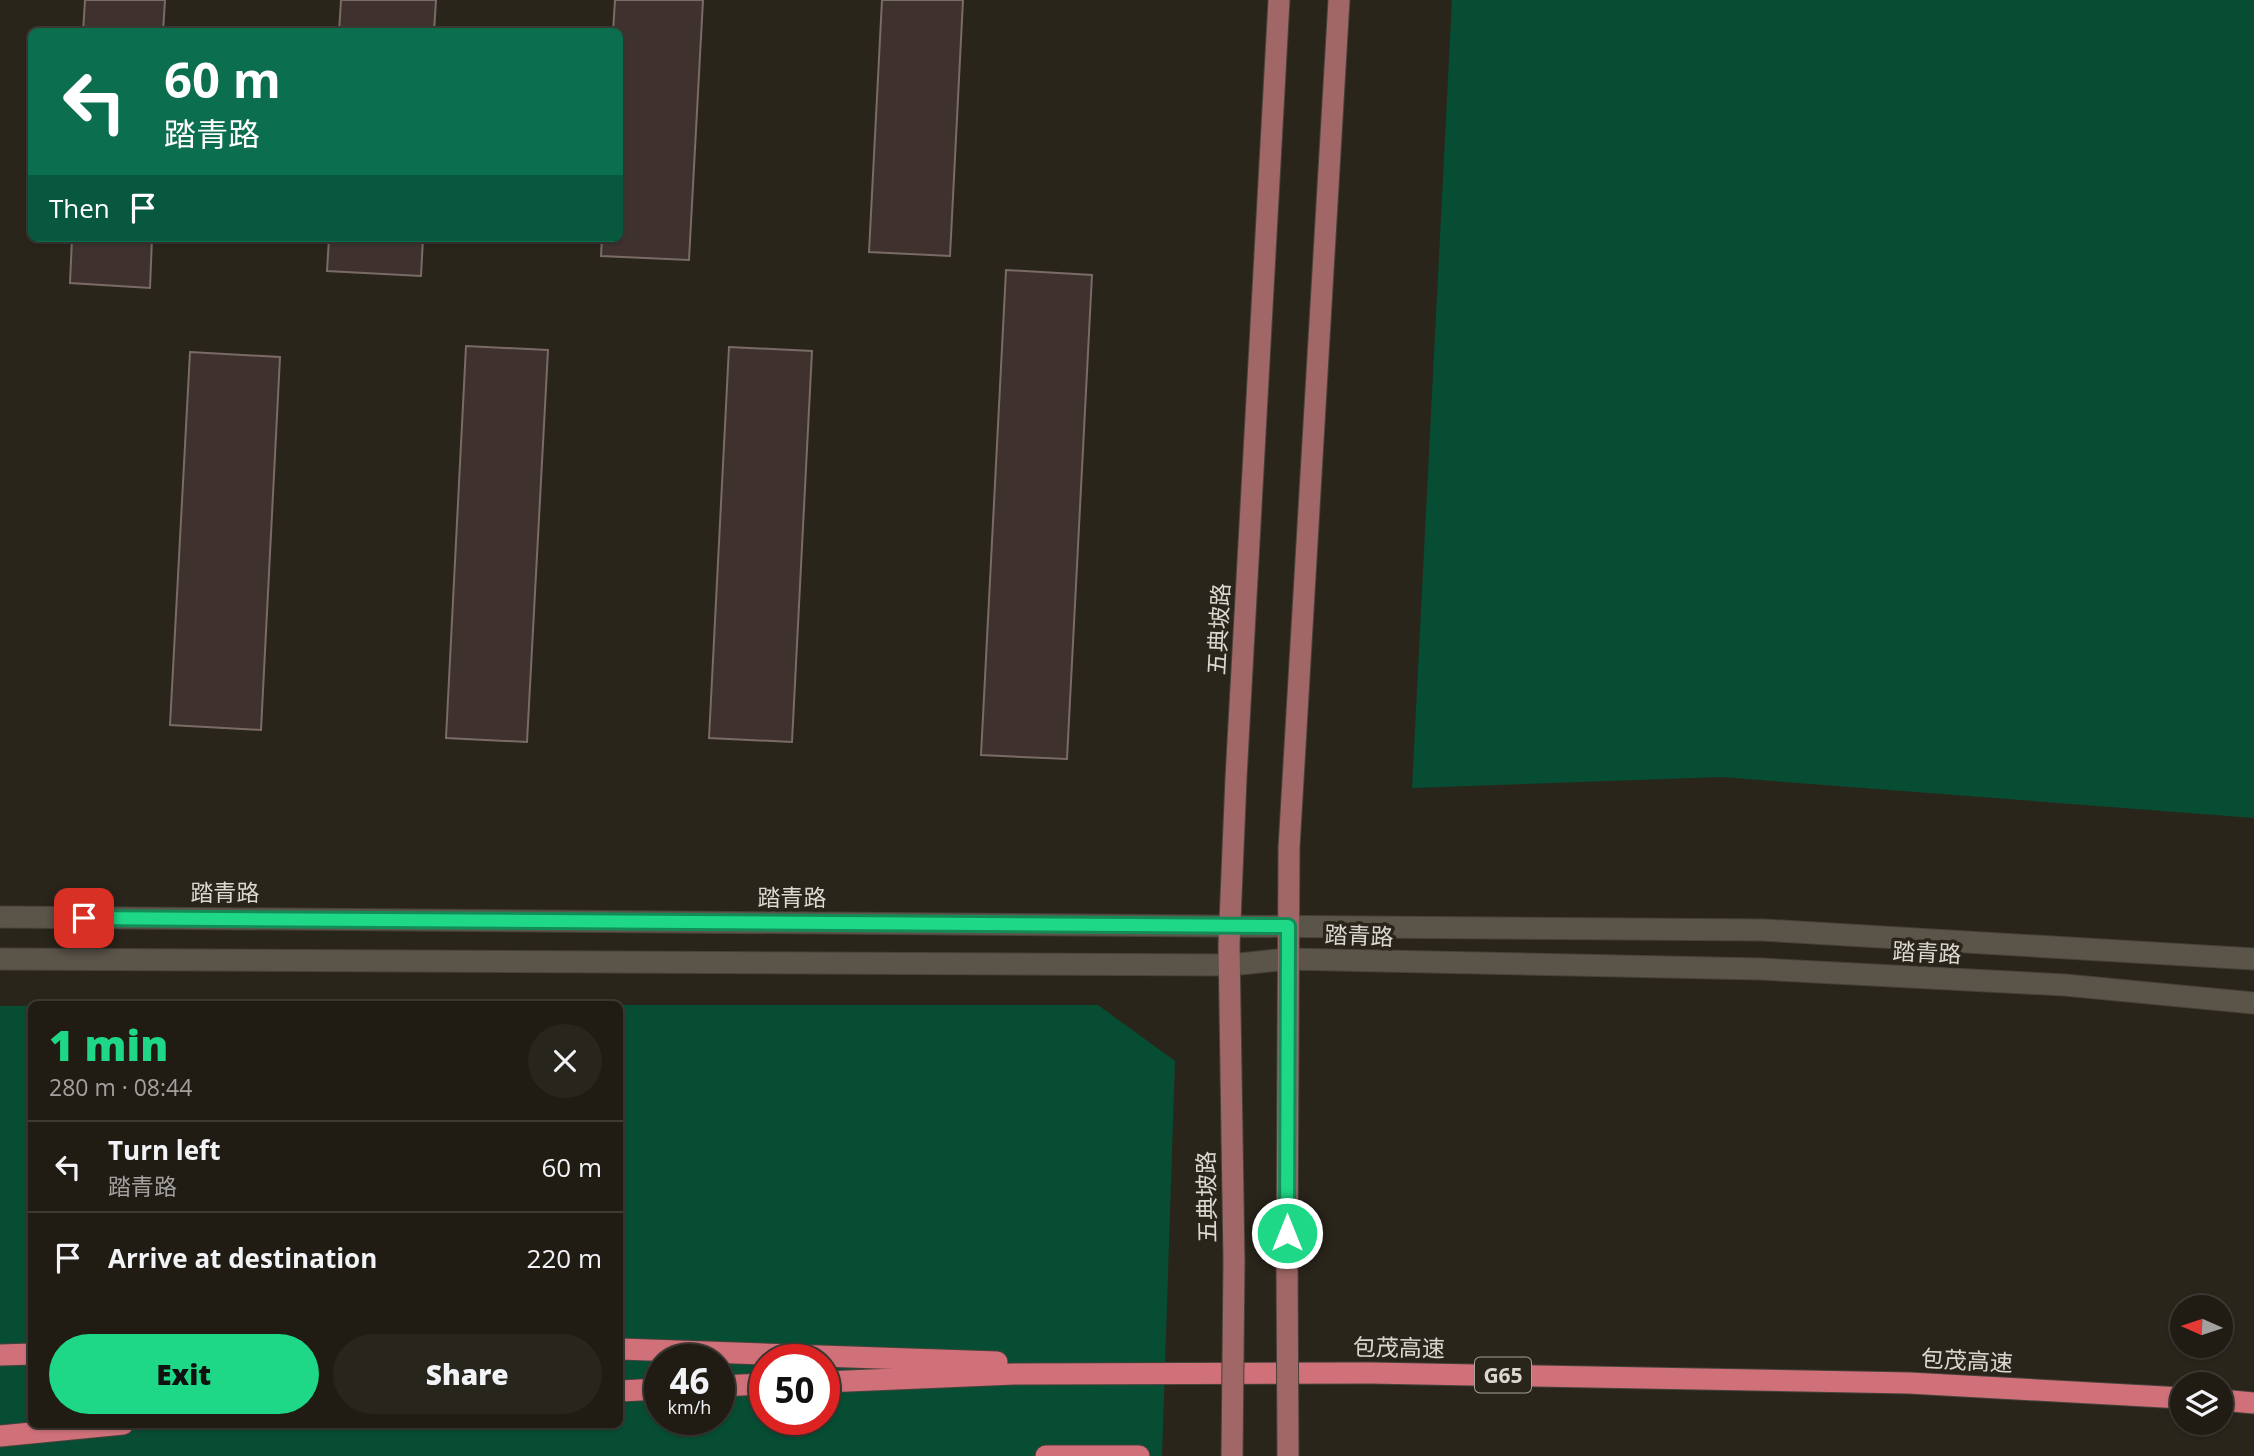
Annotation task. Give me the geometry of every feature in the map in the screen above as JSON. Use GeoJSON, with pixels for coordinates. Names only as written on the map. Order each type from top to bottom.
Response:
{"type":"FeatureCollection","features":[{"type":"Feature","properties":{"kind":"highway"},"geometry":{"type":"LineString","coordinates":[[623,1349],[1321,1373]]}},
{"type":"Feature","properties":{"kind":"highway"},"geometry":{"type":"LineString","coordinates":[[0,1355],[28,1354]]}},
{"type":"Feature","properties":{"kind":"highway","name":"包茂高速"},"geometry":{"type":"LineString","coordinates":[[840,1381],[1014,1374],[1321,1373],[1909,1383],[2170,1397]]}},
{"type":"Feature","properties":{"kind":"highway"},"geometry":{"type":"LineString","coordinates":[[623,1391],[644,1390]]}},
{"type":"Feature","properties":{"kind":"highway"},"geometry":{"type":"LineString","coordinates":[[2233,1402],[2254,1403]]}},
{"type":"Feature","properties":{"kind":"highway"},"geometry":{"type":"LineString","coordinates":[[0,1436],[82,1428]]}},
{"type":"Feature","properties":{"kind":"highway"},"geometry":{"type":"LineString","coordinates":[[1046,1456],[1139,1456]]}},
{"type":"Feature","properties":{"kind":"main road","name":"五典坡路"},"geometry":{"type":"LineString","coordinates":[[1232,1456],[1234,1261],[1230,926],[1237,750],[1279,0]]}},
{"type":"Feature","properties":{"kind":"main road"},"geometry":{"type":"LineString","coordinates":[[1288,1456],[1289,848],[1339,0]]}},
{"type":"Feature","properties":{"kind":"street","name":"踏青路"},"geometry":{"type":"LineString","coordinates":[[0,917],[1763,930],[2254,960]]}},
{"type":"Feature","properties":{"kind":"street","name":"踏青路"},"geometry":{"type":"LineString","coordinates":[[0,959],[1230,965],[1288,959],[1761,970],[2065,985],[2254,1003]]}},
{"type":"Feature","properties":{"kind":"green space"},"geometry":{"type":"Polygon","coordinates":[[[1452,0],[2254,0],[2254,818],[1721,777],[1412,788],[1452,0]]]}},
{"type":"Feature","properties":{"kind":"green space"},"geometry":{"type":"Polygon","coordinates":[[[623,1005],[1098,1005],[1175,1061],[1162,1456],[0,1456],[0,1006],[28,1006],[28,1428],[623,1428],[623,1005]]]}},
{"type":"Feature","properties":{"kind":"building"},"geometry":{"type":"Polygon","coordinates":[[[85,0],[165,0],[163,28],[83,28],[85,0]]]}},
{"type":"Feature","properties":{"kind":"building"},"geometry":{"type":"Polygon","coordinates":[[[341,0],[436,0],[434,28],[339,28],[341,0]]]}},
{"type":"Feature","properties":{"kind":"building"},"geometry":{"type":"Polygon","coordinates":[[[615,0],[703,0],[689,260],[601,256],[602,242],[623,242],[623,28],[613,28],[615,0]]]}},
{"type":"Feature","properties":{"kind":"building"},"geometry":{"type":"Polygon","coordinates":[[[882,0],[963,0],[950,256],[869,252],[882,0]]]}},
{"type":"Feature","properties":{"kind":"building"},"geometry":{"type":"Polygon","coordinates":[[[72,242],[152,242],[150,288],[70,283],[72,242]]]}},
{"type":"Feature","properties":{"kind":"building"},"geometry":{"type":"Polygon","coordinates":[[[329,242],[423,242],[421,276],[327,271],[329,242]]]}},
{"type":"Feature","properties":{"kind":"building"},"geometry":{"type":"Polygon","coordinates":[[[1006,270],[1092,275],[1067,759],[981,755],[1006,270]]]}},
{"type":"Feature","properties":{"kind":"building"},"geometry":{"type":"Polygon","coordinates":[[[466,346],[548,350],[527,742],[446,738],[466,346]]]}},
{"type":"Feature","properties":{"kind":"building"},"geometry":{"type":"Polygon","coordinates":[[[729,347],[812,351],[792,742],[709,738],[729,347]]]}},
{"type":"Feature","properties":{"kind":"building"},"geometry":{"type":"Polygon","coordinates":[[[190,352],[280,357],[261,730],[170,725],[190,352]]]}},
{"type":"Feature","properties":{"kind":"route"},"geometry":{"type":"LineString","coordinates":[[84,918],[1288,926],[1287,1233]]}}]}
